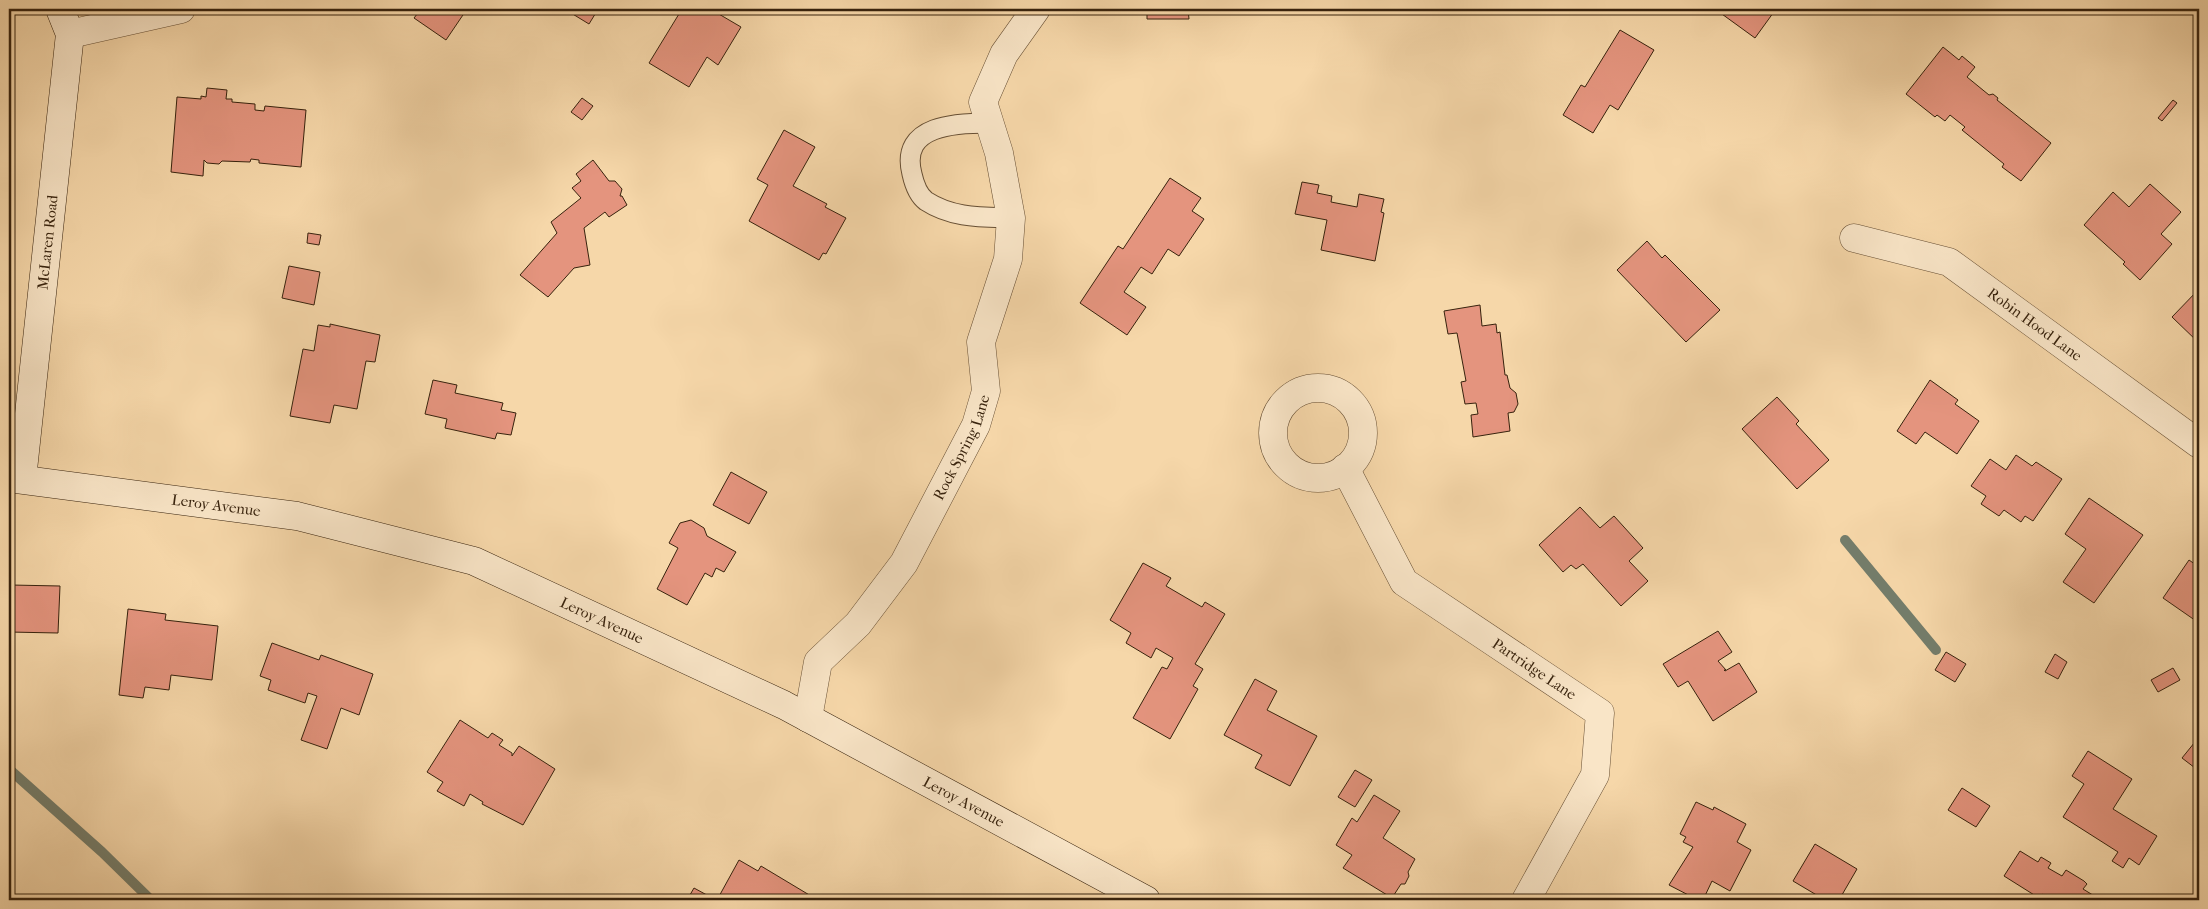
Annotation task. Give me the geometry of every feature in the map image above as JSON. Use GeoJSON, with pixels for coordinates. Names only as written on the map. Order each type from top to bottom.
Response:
{"type":"FeatureCollection","features":[{"type":"Feature","properties":{"kind":"street","name":"McLaren Road"},"geometry":{"type":"LineString","coordinates":[[15,478],[70,34],[60,9]]}},
{"type":"Feature","properties":{"kind":"street"},"geometry":{"type":"LineString","coordinates":[[70,34],[181,9]]}},
{"type":"Feature","properties":{"kind":"street","name":"Rock Spring Lane"},"geometry":{"type":"LineString","coordinates":[[808,718],[818,662],[858,624],[904,563],[976,425],[986,391],[981,342],[1008,259],[1011,218],[999,152],[983,102],[1004,54],[1036,9]]}},
{"type":"Feature","properties":{"kind":"street","name":"Robin Hood Lane"},"geometry":{"type":"LineString","coordinates":[[1854,238],[1949,262],[2199,444]]}},
{"type":"Feature","properties":{"kind":"street","name":"Partridge Lane"},"geometry":{"type":"LineString","coordinates":[[1345,468],[1404,582],[1600,713],[1595,775],[1526,900]]}},
{"type":"Feature","properties":{"kind":"street","name":"Leroy Avenue"},"geometry":{"type":"LineString","coordinates":[[15,478],[297,516],[474,561],[808,718],[1146,900]]}},
{"type":"Feature","properties":{"kind":"lane"},"geometry":{"type":"LineString","coordinates":[[990,123],[960,123],[939,127],[920,138],[912,152],[910,167],[915,185],[924,200],[943,210],[964,217],[1011,218]]}},
{"type":"Feature","properties":{"kind":"building"},"geometry":{"type":"Polygon","coordinates":[[[421,9],[467,9],[446,40],[414,18],[421,9]]]}},
{"type":"Feature","properties":{"kind":"building"},"geometry":{"type":"Polygon","coordinates":[[[574,9],[594,9],[597,11],[589,24],[571,13],[574,9]]]}},
{"type":"Feature","properties":{"kind":"building"},"geometry":{"type":"Polygon","coordinates":[[[682,9],[712,10],[741,27],[718,65],[707,57],[689,87],[649,63],[682,9]]]}},
{"type":"Feature","properties":{"kind":"building"},"geometry":{"type":"Polygon","coordinates":[[[1147,9],[1188,9],[1189,19],[1147,19],[1147,9]]]}},
{"type":"Feature","properties":{"kind":"building"},"geometry":{"type":"Polygon","coordinates":[[[1715,9],[1776,9],[1755,38],[1715,9]]]}},
{"type":"Feature","properties":{"kind":"building"},"geometry":{"type":"Polygon","coordinates":[[[1620,30],[1654,50],[1618,110],[1610,105],[1593,133],[1563,115],[1581,85],[1585,87],[1620,30]]]}},
{"type":"Feature","properties":{"kind":"building"},"geometry":{"type":"Polygon","coordinates":[[[1943,47],[1959,60],[1962,56],[1975,67],[1967,77],[1989,95],[1993,94],[1998,98],[1997,100],[2051,143],[2021,181],[2002,167],[2004,164],[1962,130],[1965,127],[1950,115],[1945,121],[1937,115],[1935,117],[1906,94],[1943,47]]]}},
{"type":"Feature","properties":{"kind":"building"},"geometry":{"type":"Polygon","coordinates":[[[207,88],[227,90],[226,99],[232,99],[232,102],[255,104],[255,110],[264,111],[265,106],[306,110],[301,167],[259,163],[259,160],[251,159],[250,162],[222,161],[219,164],[207,163],[204,160],[203,176],[171,172],[177,97],[201,99],[201,96],[206,97],[207,88]]]}},
{"type":"Feature","properties":{"kind":"building"},"geometry":{"type":"Polygon","coordinates":[[[582,98],[593,106],[582,120],[571,112],[582,98]]]}},
{"type":"Feature","properties":{"kind":"building"},"geometry":{"type":"Polygon","coordinates":[[[2173,100],[2177,103],[2162,121],[2158,118],[2173,100]]]}},
{"type":"Feature","properties":{"kind":"building"},"geometry":{"type":"Polygon","coordinates":[[[784,130],[815,147],[793,186],[827,204],[825,207],[846,218],[826,254],[823,253],[819,260],[749,221],[768,185],[757,179],[784,130]]]}},
{"type":"Feature","properties":{"kind":"building"},"geometry":{"type":"Polygon","coordinates":[[[593,160],[609,181],[615,181],[622,189],[620,196],[622,196],[627,205],[609,217],[605,212],[584,228],[590,265],[574,268],[548,297],[520,275],[557,233],[551,222],[581,198],[572,188],[581,181],[576,174],[593,160]]]}},
{"type":"Feature","properties":{"kind":"building"},"geometry":{"type":"Polygon","coordinates":[[[1170,178],[1201,198],[1192,211],[1204,219],[1179,256],[1168,249],[1152,274],[1141,267],[1124,292],[1146,307],[1127,335],[1080,303],[1118,246],[1123,249],[1170,178]]]}},
{"type":"Feature","properties":{"kind":"building"},"geometry":{"type":"Polygon","coordinates":[[[1302,182],[1319,185],[1317,193],[1332,196],[1331,202],[1357,207],[1359,194],[1384,199],[1381,212],[1384,213],[1375,261],[1321,250],[1327,220],[1295,214],[1302,182]]]}},
{"type":"Feature","properties":{"kind":"building"},"geometry":{"type":"Polygon","coordinates":[[[2150,184],[2181,212],[2161,234],[2172,244],[2140,280],[2123,264],[2125,262],[2084,225],[2113,192],[2129,207],[2150,184]]]}},
{"type":"Feature","properties":{"kind":"building"},"geometry":{"type":"Polygon","coordinates":[[[308,233],[321,235],[319,245],[307,243],[308,233]]]}},
{"type":"Feature","properties":{"kind":"building"},"geometry":{"type":"Polygon","coordinates":[[[1647,241],[1662,258],[1665,255],[1720,310],[1686,342],[1617,270],[1647,241]]]}},
{"type":"Feature","properties":{"kind":"building"},"geometry":{"type":"Polygon","coordinates":[[[289,266],[320,272],[314,305],[282,298],[289,266]]]}},
{"type":"Feature","properties":{"kind":"building"},"geometry":{"type":"Polygon","coordinates":[[[2199,289],[2199,343],[2172,317],[2199,289]]]}},
{"type":"Feature","properties":{"kind":"building"},"geometry":{"type":"Polygon","coordinates":[[[1480,305],[1482,326],[1496,324],[1497,333],[1500,332],[1505,375],[1507,375],[1510,388],[1516,393],[1518,404],[1514,412],[1508,413],[1510,431],[1473,437],[1471,415],[1478,414],[1476,403],[1465,404],[1461,382],[1466,381],[1457,333],[1448,334],[1444,311],[1480,305]]]}},
{"type":"Feature","properties":{"kind":"building"},"geometry":{"type":"Polygon","coordinates":[[[330,324],[380,335],[375,362],[366,361],[357,409],[334,405],[330,423],[290,416],[303,349],[314,351],[318,325],[330,327],[330,324]]]}},
{"type":"Feature","properties":{"kind":"building"},"geometry":{"type":"Polygon","coordinates":[[[433,380],[457,385],[455,393],[503,403],[501,410],[516,413],[511,435],[497,433],[495,439],[445,428],[447,419],[425,414],[433,380]]]}},
{"type":"Feature","properties":{"kind":"building"},"geometry":{"type":"Polygon","coordinates":[[[1930,380],[1958,400],[1955,404],[1979,421],[1957,454],[1925,432],[1916,444],[1897,431],[1930,380]]]}},
{"type":"Feature","properties":{"kind":"building"},"geometry":{"type":"Polygon","coordinates":[[[1777,397],[1799,421],[1796,424],[1829,460],[1797,489],[1742,429],[1777,397]]]}},
{"type":"Feature","properties":{"kind":"building"},"geometry":{"type":"Polygon","coordinates":[[[2016,455],[2032,466],[2036,462],[2062,479],[2033,521],[2025,516],[2021,522],[2004,510],[1999,516],[1981,504],[1986,496],[1971,486],[1990,459],[2006,470],[2016,455]]]}},
{"type":"Feature","properties":{"kind":"building"},"geometry":{"type":"Polygon","coordinates":[[[731,472],[767,492],[749,524],[713,505],[731,472]]]}},
{"type":"Feature","properties":{"kind":"building"},"geometry":{"type":"Polygon","coordinates":[[[2089,498],[2143,535],[2094,603],[2063,582],[2086,549],[2065,534],[2089,498]]]}},
{"type":"Feature","properties":{"kind":"building"},"geometry":{"type":"Polygon","coordinates":[[[1580,507],[1600,528],[1614,516],[1643,548],[1629,561],[1648,581],[1621,606],[1583,564],[1576,569],[1571,565],[1563,572],[1539,545],[1580,507]]]}},
{"type":"Feature","properties":{"kind":"building"},"geometry":{"type":"Polygon","coordinates":[[[691,520],[704,528],[707,536],[736,552],[724,572],[716,568],[712,577],[705,573],[687,605],[657,589],[678,548],[669,543],[680,523],[691,520]]]}},
{"type":"Feature","properties":{"kind":"building"},"geometry":{"type":"Polygon","coordinates":[[[2189,560],[2199,567],[2199,623],[2163,598],[2189,560]]]}},
{"type":"Feature","properties":{"kind":"building"},"geometry":{"type":"Polygon","coordinates":[[[1143,563],[1171,578],[1166,586],[1202,607],[1205,602],[1225,614],[1195,664],[1203,669],[1193,686],[1198,689],[1170,739],[1133,718],[1162,667],[1167,669],[1173,658],[1156,648],[1151,658],[1126,643],[1131,633],[1110,620],[1143,563]]]}},
{"type":"Feature","properties":{"kind":"building"},"geometry":{"type":"Polygon","coordinates":[[[9,582],[12,582],[11,585],[60,586],[58,633],[9,632],[9,582]]]}},
{"type":"Feature","properties":{"kind":"building"},"geometry":{"type":"Polygon","coordinates":[[[128,609],[166,614],[165,620],[218,626],[212,680],[171,675],[169,690],[145,687],[143,698],[119,695],[128,609]]]}},
{"type":"Feature","properties":{"kind":"building"},"geometry":{"type":"Polygon","coordinates":[[[1718,631],[1732,652],[1718,661],[1725,671],[1739,663],[1757,692],[1713,721],[1688,681],[1678,687],[1663,664],[1718,631]]]}},
{"type":"Feature","properties":{"kind":"building"},"geometry":{"type":"Polygon","coordinates":[[[272,643],[319,660],[321,655],[373,674],[359,715],[341,708],[327,749],[301,740],[317,696],[308,693],[305,703],[268,690],[271,680],[260,676],[272,643]]]}},
{"type":"Feature","properties":{"kind":"building"},"geometry":{"type":"Polygon","coordinates":[[[1946,652],[1966,664],[1955,682],[1935,670],[1946,652]]]}},
{"type":"Feature","properties":{"kind":"building"},"geometry":{"type":"Polygon","coordinates":[[[2055,654],[2067,662],[2058,679],[2045,672],[2055,654]]]}},
{"type":"Feature","properties":{"kind":"building"},"geometry":{"type":"Polygon","coordinates":[[[2173,668],[2180,680],[2158,692],[2151,680],[2173,668]]]}},
{"type":"Feature","properties":{"kind":"building"},"geometry":{"type":"Polygon","coordinates":[[[1255,679],[1277,691],[1267,710],[1317,736],[1290,786],[1255,768],[1262,755],[1224,735],[1255,679]]]}},
{"type":"Feature","properties":{"kind":"building"},"geometry":{"type":"Polygon","coordinates":[[[460,720],[488,738],[492,733],[503,740],[499,745],[512,753],[512,756],[519,746],[555,769],[523,825],[482,804],[483,802],[470,794],[464,806],[437,791],[443,782],[427,772],[460,720]]]}},
{"type":"Feature","properties":{"kind":"building"},"geometry":{"type":"Polygon","coordinates":[[[2199,737],[2199,771],[2182,758],[2199,737]]]}},
{"type":"Feature","properties":{"kind":"building"},"geometry":{"type":"Polygon","coordinates":[[[2088,751],[2132,779],[2113,809],[2157,836],[2139,865],[2129,858],[2123,868],[2112,861],[2118,852],[2063,817],[2084,784],[2072,776],[2088,751]]]}},
{"type":"Feature","properties":{"kind":"building"},"geometry":{"type":"Polygon","coordinates":[[[1355,770],[1372,780],[1355,807],[1338,797],[1355,770]]]}},
{"type":"Feature","properties":{"kind":"building"},"geometry":{"type":"Polygon","coordinates":[[[1962,788],[1990,806],[1976,827],[1948,810],[1962,788]]]}},
{"type":"Feature","properties":{"kind":"building"},"geometry":{"type":"Polygon","coordinates":[[[1374,795],[1400,811],[1383,838],[1415,859],[1408,872],[1409,876],[1405,884],[1401,884],[1392,898],[1343,868],[1352,855],[1336,845],[1352,818],[1357,822],[1374,795]]]}},
{"type":"Feature","properties":{"kind":"building"},"geometry":{"type":"Polygon","coordinates":[[[1696,802],[1713,810],[1714,807],[1746,824],[1737,842],[1751,850],[1730,891],[1712,881],[1703,900],[1698,900],[1669,885],[1693,847],[1683,842],[1686,837],[1680,834],[1696,802]]]}},
{"type":"Feature","properties":{"kind":"building"},"geometry":{"type":"Polygon","coordinates":[[[1815,844],[1857,869],[1839,900],[1825,900],[1793,881],[1815,844]]]}},
{"type":"Feature","properties":{"kind":"building"},"geometry":{"type":"Polygon","coordinates":[[[2020,851],[2038,862],[2041,857],[2051,863],[2048,868],[2062,876],[2066,870],[2084,881],[2087,884],[2083,889],[2096,897],[2095,900],[2046,900],[2047,898],[2042,894],[2039,898],[2004,876],[2020,851]]]}},
{"type":"Feature","properties":{"kind":"building"},"geometry":{"type":"Polygon","coordinates":[[[739,860],[758,871],[761,866],[811,896],[809,900],[717,900],[739,860]]]}},
{"type":"Feature","properties":{"kind":"building"},"geometry":{"type":"Polygon","coordinates":[[[694,888],[716,900],[687,900],[694,888]]]}},
{"type":"Feature","properties":{"kind":"waterway"},"geometry":{"type":"LineString","coordinates":[[1845,540],[1936,650]]}},
{"type":"Feature","properties":{"kind":"waterway"},"geometry":{"type":"LineString","coordinates":[[9,769],[102,852],[151,900]]}}]}
